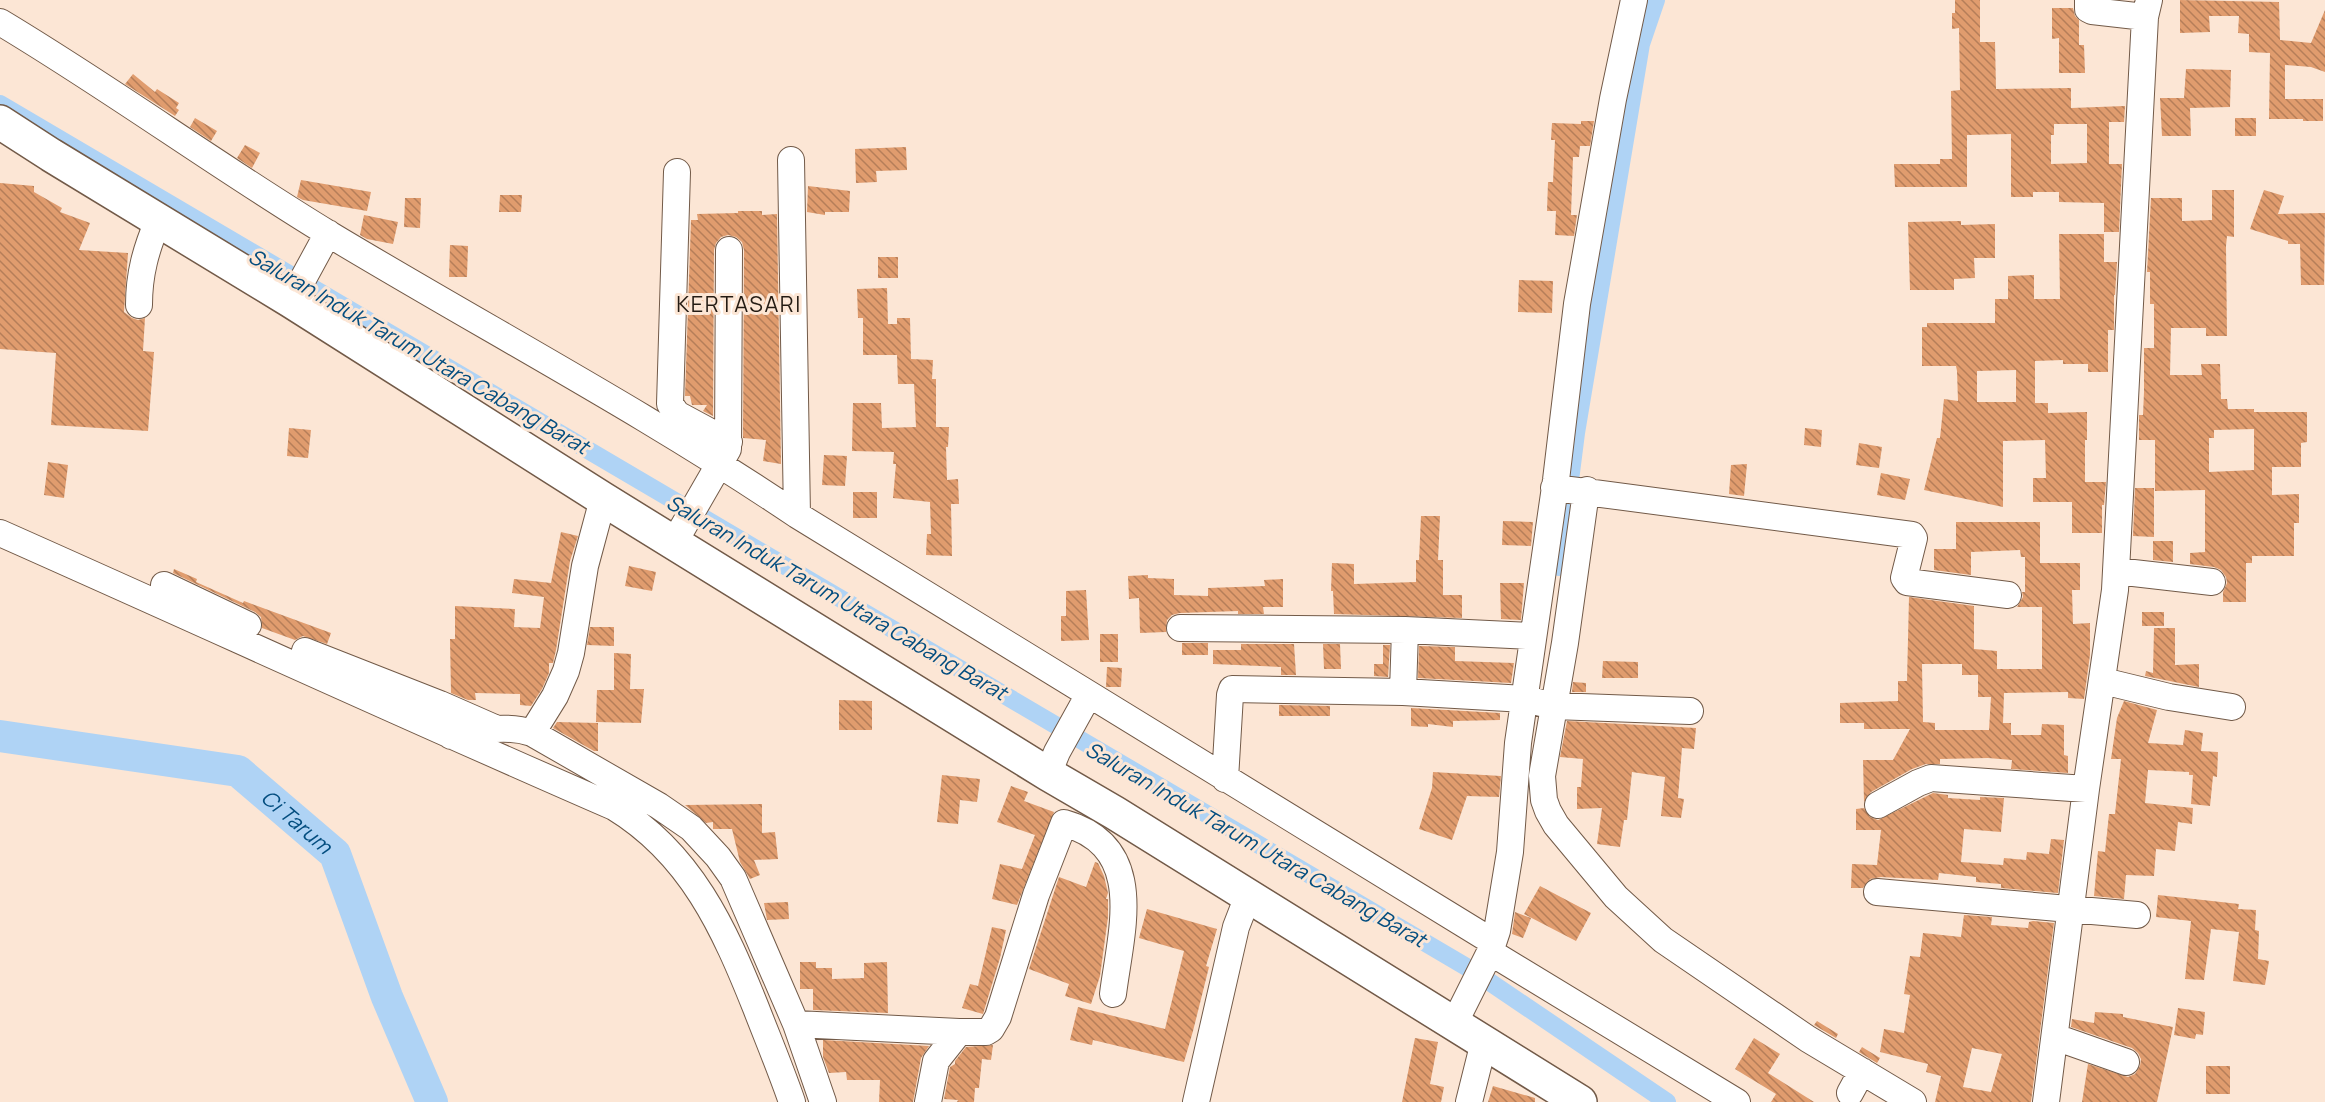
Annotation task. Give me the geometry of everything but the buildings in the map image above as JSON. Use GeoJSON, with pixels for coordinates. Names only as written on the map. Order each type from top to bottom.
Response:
{"type":"FeatureCollection","features":[{"type":"Feature","properties":{"kind":"main road"},"geometry":{"type":"LineString","coordinates":[[0,122],[158,221],[294,295],[603,499],[678,535],[1052,763],[1108,829],[1243,910],[1458,1016],[1484,1042],[1580,1102]]}},
{"type":"Feature","properties":{"kind":"street"},"geometry":{"type":"LineString","coordinates":[[1458,1016],[1492,947],[1510,852],[1528,776],[1574,490],[1578,304],[1613,99],[1634,0]]}},
{"type":"Feature","properties":{"kind":"street"},"geometry":{"type":"LineString","coordinates":[[2046,1102],[2116,571],[2147,9],[2092,10],[2088,9],[2088,0]]}},
{"type":"Feature","properties":{"kind":"street"},"geometry":{"type":"LineString","coordinates":[[0,22],[216,163],[325,239],[721,460],[797,515],[1085,701],[1225,779],[1737,1102]]}},
{"type":"Feature","properties":{"kind":"street"},"geometry":{"type":"LineString","coordinates":[[791,160],[797,515]]}},
{"type":"Feature","properties":{"kind":"street"},"geometry":{"type":"LineString","coordinates":[[677,172],[670,404],[721,460]]}},
{"type":"Feature","properties":{"kind":"street"},"geometry":{"type":"LineString","coordinates":[[139,305],[139,280],[143,258],[158,221]]}},
{"type":"Feature","properties":{"kind":"street"},"geometry":{"type":"LineString","coordinates":[[294,295],[325,239]]}},
{"type":"Feature","properties":{"kind":"street"},"geometry":{"type":"LineString","coordinates":[[678,535],[721,460],[729,250]]}},
{"type":"Feature","properties":{"kind":"street"},"geometry":{"type":"LineString","coordinates":[[1574,490],[1912,535],[1914,538],[1904,578],[1907,582],[2008,595]]}},
{"type":"Feature","properties":{"kind":"street"},"geometry":{"type":"LineString","coordinates":[[1540,703],[1533,636],[1574,490]]}},
{"type":"Feature","properties":{"kind":"street"},"geometry":{"type":"LineString","coordinates":[[532,733],[555,696],[566,671],[585,566],[603,499]]}},
{"type":"Feature","properties":{"kind":"street"},"geometry":{"type":"LineString","coordinates":[[0,533],[614,807],[634,819],[660,841],[687,871],[708,902],[737,960],[792,1102]]}},
{"type":"Feature","properties":{"kind":"street"},"geometry":{"type":"LineString","coordinates":[[2116,571],[2212,582]]}},
{"type":"Feature","properties":{"kind":"street"},"geometry":{"type":"LineString","coordinates":[[164,585],[288,645],[440,704],[497,729]]}},
{"type":"Feature","properties":{"kind":"street"},"geometry":{"type":"LineString","coordinates":[[1180,628],[1405,630],[1533,636]]}},
{"type":"Feature","properties":{"kind":"street"},"geometry":{"type":"LineString","coordinates":[[1403,692],[1405,630]]}},
{"type":"Feature","properties":{"kind":"street"},"geometry":{"type":"LineString","coordinates":[[2103,681],[2169,698],[2232,707]]}},
{"type":"Feature","properties":{"kind":"street"},"geometry":{"type":"LineString","coordinates":[[1225,779],[1232,689],[1403,692],[1540,703],[1690,711]]}},
{"type":"Feature","properties":{"kind":"street"},"geometry":{"type":"LineString","coordinates":[[1052,763],[1085,701]]}},
{"type":"Feature","properties":{"kind":"street"},"geometry":{"type":"LineString","coordinates":[[451,736],[497,729],[516,729],[532,733],[633,790],[691,828],[706,842],[733,878],[796,1024],[823,1102]]}},
{"type":"Feature","properties":{"kind":"street"},"geometry":{"type":"LineString","coordinates":[[1528,776],[1556,825],[1616,897],[1642,923],[1665,942],[1772,1015],[1856,1081],[1913,1102]]}},
{"type":"Feature","properties":{"kind":"street"},"geometry":{"type":"LineString","coordinates":[[1878,805],[1931,778],[2086,789]]}},
{"type":"Feature","properties":{"kind":"street"},"geometry":{"type":"LineString","coordinates":[[796,1024],[958,1032],[986,1032],[993,1027],[1036,895],[1063,824],[1108,829],[1123,884],[1121,927],[1113,994]]}},
{"type":"Feature","properties":{"kind":"street"},"geometry":{"type":"LineString","coordinates":[[1877,892],[2137,915]]}},
{"type":"Feature","properties":{"kind":"street"},"geometry":{"type":"LineString","coordinates":[[1196,1102],[1243,910]]}},
{"type":"Feature","properties":{"kind":"street"},"geometry":{"type":"LineString","coordinates":[[928,1102],[936,1060],[958,1032]]}},
{"type":"Feature","properties":{"kind":"street"},"geometry":{"type":"LineString","coordinates":[[2055,1037],[2126,1062]]}},
{"type":"Feature","properties":{"kind":"street"},"geometry":{"type":"LineString","coordinates":[[1469,1102],[1484,1042]]}},
{"type":"Feature","properties":{"kind":"waterway"},"geometry":{"type":"LineString","coordinates":[[1559,567],[1576,433],[1641,44],[1656,0]]}},
{"type":"Feature","properties":{"kind":"waterway","name":"Saluran Induk Tarum Utara Cabang Barat"},"geometry":{"type":"LineString","coordinates":[[0,104],[1475,972],[1667,1102]]}},
{"type":"Feature","properties":{"kind":"waterway","name":"Ci Tarum"},"geometry":{"type":"LineString","coordinates":[[0,736],[238,771],[335,854],[387,997],[432,1102]]}},
{"type":"Feature","properties":{"kind":"district","name":"KERTASARI"},"geometry":{"type":"Point","coordinates":[739,304]}}]}
